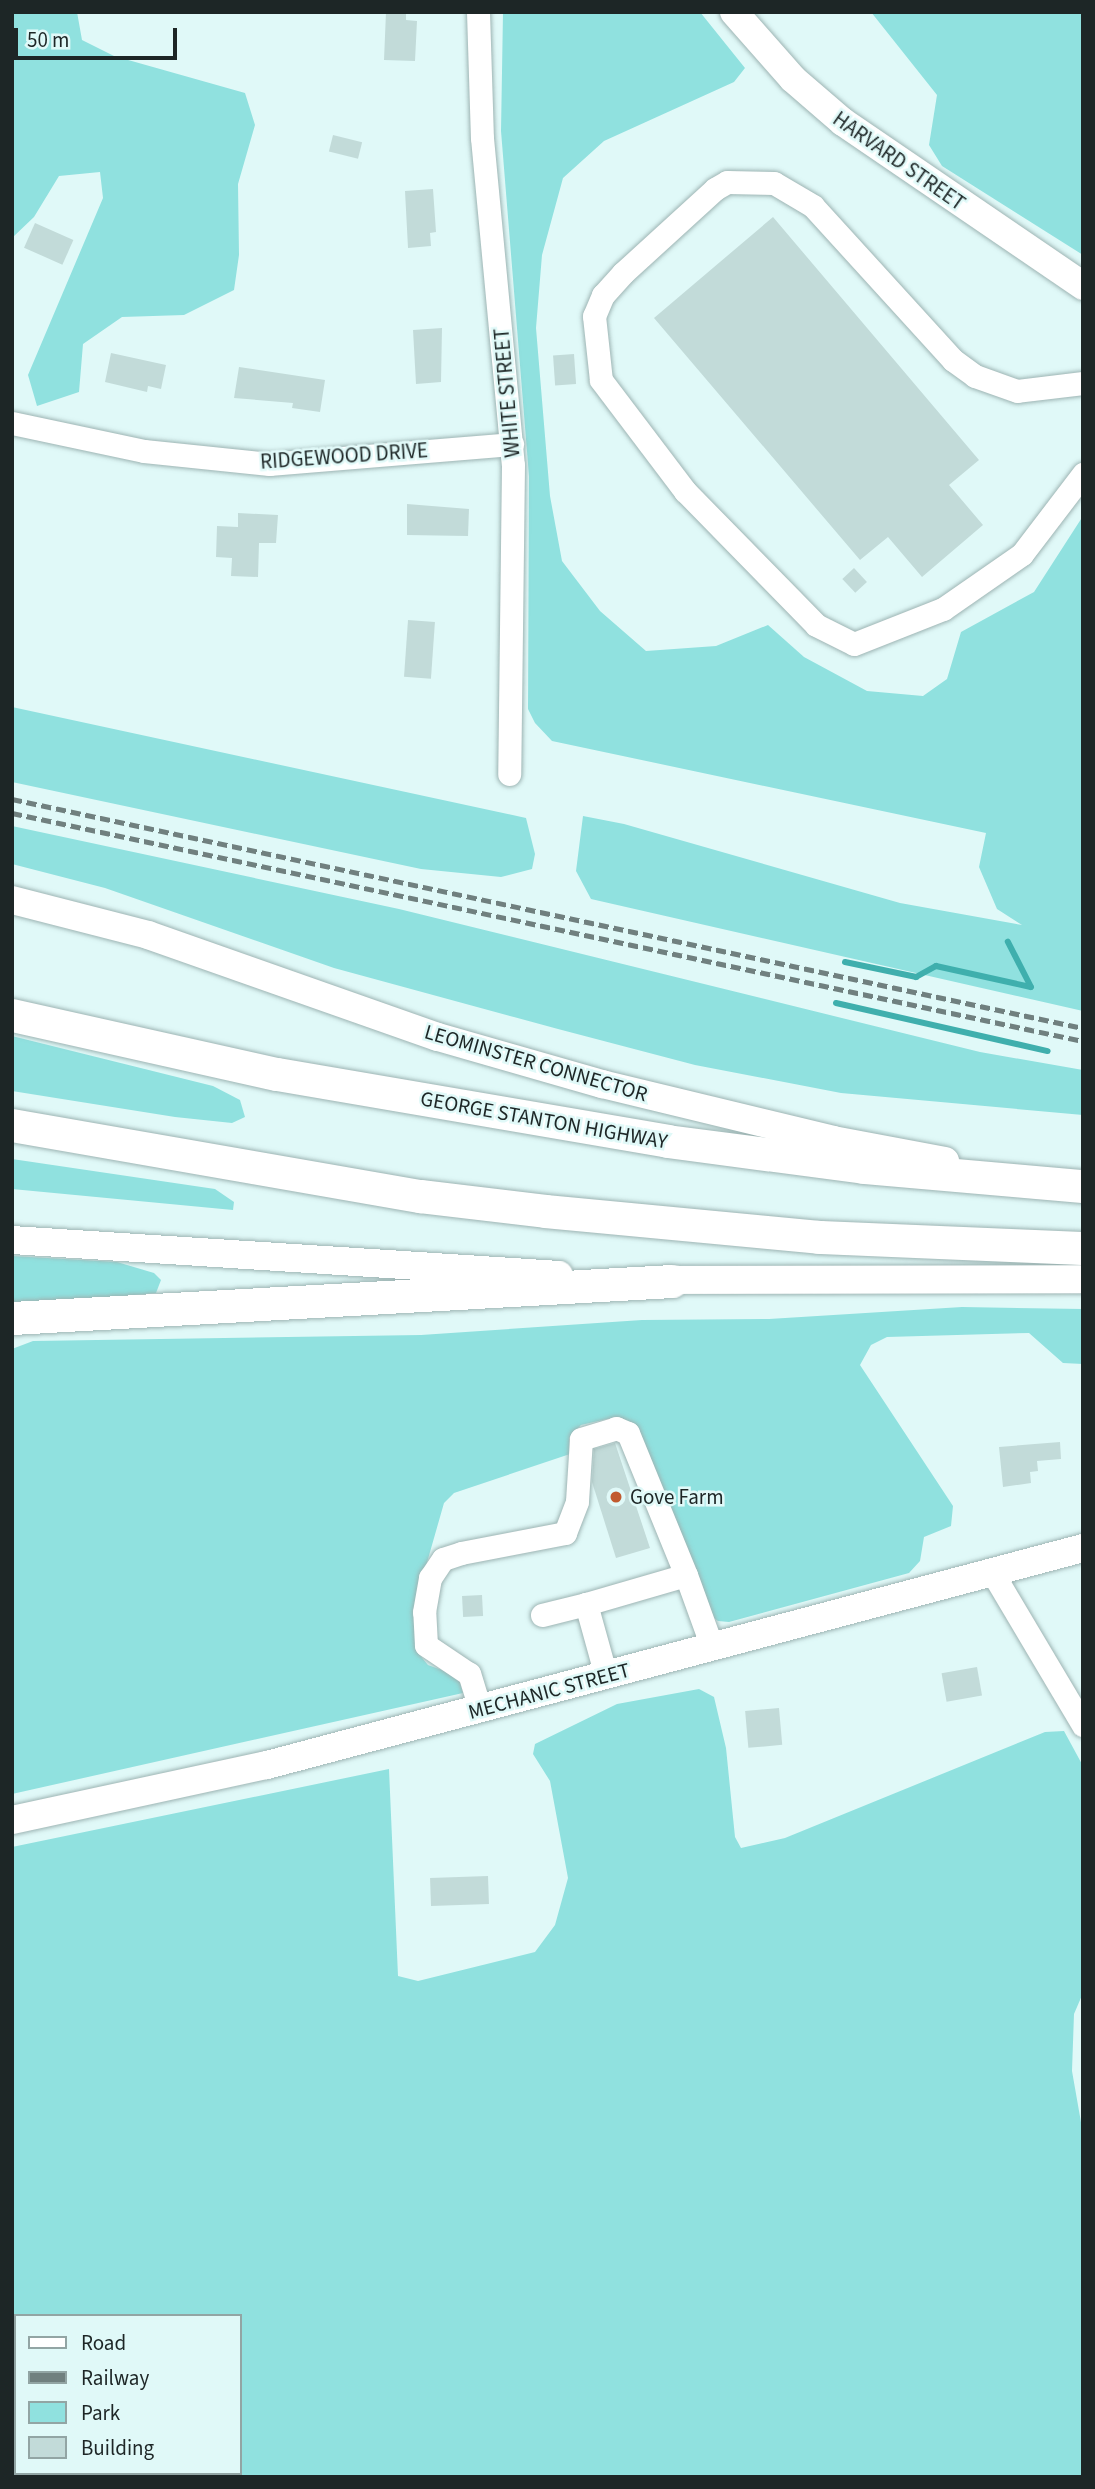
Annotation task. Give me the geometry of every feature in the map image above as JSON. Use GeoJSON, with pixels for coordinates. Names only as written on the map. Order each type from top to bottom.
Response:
{"type":"FeatureCollection","features":[{"type":"Feature","properties":{"kind":"highway","name":"GEORGE STANTON HIGHWAY"},"geometry":{"type":"LineString","coordinates":[[12,1015],[277,1073],[667,1141],[864,1167],[1077,1185]]}},
{"type":"Feature","properties":{"kind":"highway"},"geometry":{"type":"LineString","coordinates":[[12,1125],[420,1196],[533,1210],[820,1237],[1083,1248]]}},
{"type":"Feature","properties":{"kind":"highway"},"geometry":{"type":"LineString","coordinates":[[12,1318],[673,1281]]}},
{"type":"Feature","properties":{"kind":"main road","name":"HARVARD STREET"},"geometry":{"type":"LineString","coordinates":[[734,12],[826,109],[1083,286]]}},
{"type":"Feature","properties":{"kind":"main road","name":"LEOMINSTER CONNECTOR"},"geometry":{"type":"LineString","coordinates":[[12,900],[148,935],[438,1037],[602,1084],[833,1140],[1077,1185]]}},
{"type":"Feature","properties":{"kind":"main road"},"geometry":{"type":"LineString","coordinates":[[12,1240],[673,1281],[1083,1279]]}},
{"type":"Feature","properties":{"kind":"main road","name":"MECHANIC STREET"},"geometry":{"type":"LineString","coordinates":[[12,1820],[267,1765],[1083,1548]]}},
{"type":"Feature","properties":{"kind":"street","name":"WHITE STREET"},"geometry":{"type":"LineString","coordinates":[[478,12],[482,138],[512,444],[509,774]]}},
{"type":"Feature","properties":{"kind":"street"},"geometry":{"type":"LineString","coordinates":[[1083,383],[1017,391],[975,376],[953,360],[813,206],[774,183],[727,182],[715,188],[623,272],[604,295],[594,316],[601,380],[685,491],[816,625],[854,644],[943,609],[1022,554],[1083,474]]}},
{"type":"Feature","properties":{"kind":"street","name":"RIDGEWOOD DRIVE"},"geometry":{"type":"LineString","coordinates":[[12,423],[144,451],[269,464],[512,444]]}},
{"type":"Feature","properties":{"kind":"street"},"geometry":{"type":"LineString","coordinates":[[481,1709],[469,1674],[426,1645],[424,1612],[430,1578],[443,1559],[461,1553],[565,1533],[577,1501],[581,1439],[616,1428],[628,1433],[686,1575],[712,1647]]}},
{"type":"Feature","properties":{"kind":"street"},"geometry":{"type":"LineString","coordinates":[[992,1572],[1083,1725]]}},
{"type":"Feature","properties":{"kind":"street"},"geometry":{"type":"LineString","coordinates":[[542,1615],[686,1575]]}},
{"type":"Feature","properties":{"kind":"street"},"geometry":{"type":"LineString","coordinates":[[586,1604],[606,1676]]}},
{"type":"Feature","properties":{"kind":"green space"},"geometry":{"type":"Polygon","coordinates":[[[12,12],[77,12],[82,40],[114,56],[245,93],[255,125],[238,184],[239,255],[234,290],[184,315],[122,317],[83,344],[79,392],[37,406],[28,375],[103,198],[100,172],[59,176],[34,217],[12,238],[12,12]]]}},
{"type":"Feature","properties":{"kind":"green space"},"geometry":{"type":"Polygon","coordinates":[[[503,12],[700,12],[745,68],[734,82],[604,141],[563,178],[542,255],[536,328],[550,496],[562,561],[600,611],[646,651],[716,646],[768,625],[804,657],[867,691],[923,696],[947,679],[961,632],[1034,592],[1083,516],[1083,1011],[591,899],[576,871],[583,816],[624,824],[900,903],[1022,925],[997,909],[979,867],[986,833],[552,741],[535,723],[528,709],[529,476],[501,131],[503,12]]]}},
{"type":"Feature","properties":{"kind":"green space"},"geometry":{"type":"Polygon","coordinates":[[[871,12],[1083,12],[1083,255],[942,166],[929,145],[937,95],[871,12]]]}},
{"type":"Feature","properties":{"kind":"green space"},"geometry":{"type":"Polygon","coordinates":[[[12,707],[526,818],[535,854],[532,869],[501,877],[421,869],[12,782],[12,707]]]}},
{"type":"Feature","properties":{"kind":"green space"},"geometry":{"type":"Polygon","coordinates":[[[12,826],[399,909],[980,1052],[1083,1070],[1083,1115],[841,1093],[695,1065],[558,1029],[334,968],[105,888],[12,864],[12,826]]]}},
{"type":"Feature","properties":{"kind":"green space"},"geometry":{"type":"Polygon","coordinates":[[[12,1036],[213,1086],[240,1100],[245,1117],[232,1123],[175,1117],[12,1091],[12,1036]]]}},
{"type":"Feature","properties":{"kind":"green space"},"geometry":{"type":"Polygon","coordinates":[[[12,1159],[215,1189],[234,1202],[233,1210],[12,1189],[12,1159]]]}},
{"type":"Feature","properties":{"kind":"green space"},"geometry":{"type":"Polygon","coordinates":[[[12,1256],[117,1262],[154,1273],[161,1280],[156,1293],[12,1306],[12,1256]]]}},
{"type":"Feature","properties":{"kind":"green space"},"geometry":{"type":"Polygon","coordinates":[[[962,1307],[1083,1309],[1083,1364],[1063,1363],[1029,1333],[887,1337],[871,1345],[860,1365],[953,1506],[951,1526],[924,1537],[920,1561],[909,1573],[729,1622],[718,1621],[711,1616],[617,1418],[581,1425],[569,1438],[570,1454],[454,1493],[444,1503],[426,1566],[418,1653],[428,1665],[458,1676],[463,1693],[12,1794],[12,1349],[33,1341],[421,1335],[642,1320],[769,1319],[962,1307]]]}},
{"type":"Feature","properties":{"kind":"green space"},"geometry":{"type":"Polygon","coordinates":[[[699,1689],[714,1697],[726,1748],[735,1837],[741,1848],[785,1838],[1045,1732],[1064,1731],[1083,1766],[1083,1993],[1074,2014],[1072,2071],[1082,2128],[1083,2477],[12,2477],[12,1847],[389,1769],[398,1976],[418,1981],[535,1952],[555,1925],[568,1878],[550,1781],[533,1754],[535,1744],[617,1704],[699,1689]]]}},
{"type":"Feature","properties":{"kind":"building"},"geometry":{"type":"Polygon","coordinates":[[[386,12],[406,12],[406,20],[417,21],[415,61],[384,60],[386,12]]]}},
{"type":"Feature","properties":{"kind":"building"},"geometry":{"type":"Polygon","coordinates":[[[333,135],[362,142],[358,159],[329,151],[333,135]]]}},
{"type":"Feature","properties":{"kind":"building"},"geometry":{"type":"Polygon","coordinates":[[[433,189],[436,232],[430,233],[431,246],[408,248],[405,191],[433,189]]]}},
{"type":"Feature","properties":{"kind":"building"},"geometry":{"type":"Polygon","coordinates":[[[773,217],[979,460],[949,485],[983,525],[922,577],[888,537],[860,560],[654,318],[773,217]]]}},
{"type":"Feature","properties":{"kind":"building"},"geometry":{"type":"Polygon","coordinates":[[[35,223],[73,240],[62,265],[24,248],[35,223]]]}},
{"type":"Feature","properties":{"kind":"building"},"geometry":{"type":"Polygon","coordinates":[[[442,328],[441,382],[416,384],[413,330],[442,328]]]}},
{"type":"Feature","properties":{"kind":"building"},"geometry":{"type":"Polygon","coordinates":[[[111,353],[166,365],[161,389],[148,386],[147,392],[105,382],[111,353]]]}},
{"type":"Feature","properties":{"kind":"building"},"geometry":{"type":"Polygon","coordinates":[[[574,354],[576,384],[555,385],[553,355],[574,354]]]}},
{"type":"Feature","properties":{"kind":"building"},"geometry":{"type":"Polygon","coordinates":[[[239,367],[325,380],[320,412],[292,408],[293,403],[234,398],[239,367]]]}},
{"type":"Feature","properties":{"kind":"building"},"geometry":{"type":"Polygon","coordinates":[[[407,504],[469,509],[468,536],[407,535],[407,504]]]}},
{"type":"Feature","properties":{"kind":"building"},"geometry":{"type":"Polygon","coordinates":[[[238,513],[278,515],[276,543],[259,543],[258,577],[231,576],[232,558],[216,557],[217,526],[238,527],[238,513]]]}},
{"type":"Feature","properties":{"kind":"building"},"geometry":{"type":"Polygon","coordinates":[[[854,568],[867,582],[855,593],[842,579],[854,568]]]}},
{"type":"Feature","properties":{"kind":"building"},"geometry":{"type":"Polygon","coordinates":[[[408,620],[435,622],[431,679],[404,677],[408,620]]]}},
{"type":"Feature","properties":{"kind":"building"},"geometry":{"type":"Polygon","coordinates":[[[1060,1442],[1061,1459],[1037,1461],[1038,1471],[1030,1472],[1031,1483],[1003,1487],[999,1447],[1060,1442]]]}},
{"type":"Feature","properties":{"kind":"building","name":"Gove Farm"},"geometry":{"type":"Polygon","coordinates":[[[615,1443],[650,1548],[616,1558],[592,1482],[594,1449],[615,1443]]]}},
{"type":"Feature","properties":{"kind":"building"},"geometry":{"type":"Polygon","coordinates":[[[482,1595],[483,1616],[463,1617],[462,1596],[482,1595]]]}},
{"type":"Feature","properties":{"kind":"building"},"geometry":{"type":"Polygon","coordinates":[[[977,1667],[982,1696],[947,1702],[942,1673],[977,1667]]]}},
{"type":"Feature","properties":{"kind":"building"},"geometry":{"type":"Polygon","coordinates":[[[779,1708],[782,1745],[748,1748],[745,1711],[779,1708]]]}},
{"type":"Feature","properties":{"kind":"building"},"geometry":{"type":"Polygon","coordinates":[[[488,1876],[489,1904],[431,1906],[430,1878],[488,1876]]]}},
{"type":"Feature","properties":{"kind":"waterway"},"geometry":{"type":"LineString","coordinates":[[845,962],[916,977],[936,966],[1031,987],[1008,942]]}},
{"type":"Feature","properties":{"kind":"waterway"},"geometry":{"type":"LineString","coordinates":[[836,1003],[1048,1051]]}},
{"type":"Feature","properties":{"kind":"railway"},"geometry":{"type":"LineString","coordinates":[[12,799],[1083,1028]]}},
{"type":"Feature","properties":{"kind":"railway"},"geometry":{"type":"LineString","coordinates":[[12,813],[1083,1041]]}},
{"type":"Feature","properties":{"kind":"place","name":"Gove Farm"},"geometry":{"type":"Point","coordinates":[616,1497]}}]}
